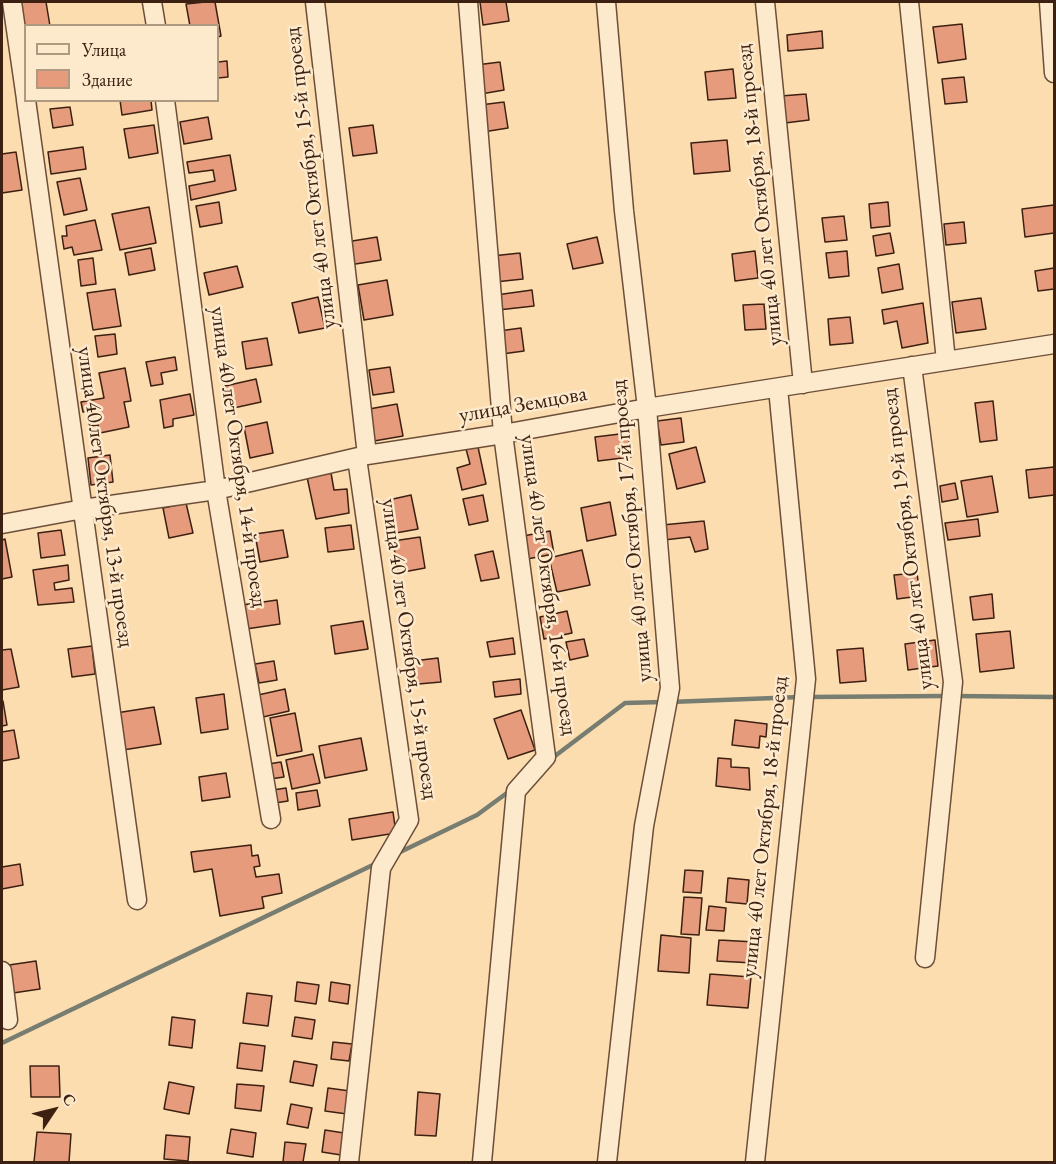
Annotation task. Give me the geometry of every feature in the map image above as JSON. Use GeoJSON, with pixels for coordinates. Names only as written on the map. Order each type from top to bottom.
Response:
{"type":"FeatureCollection","features":[{"type":"Feature","properties":{"kind":"street","name":"улица 40 лет Октября, 13-й проезд"},"geometry":{"type":"LineString","coordinates":[[12,2],[24,86]]}},
{"type":"Feature","properties":{"kind":"street"},"geometry":{"type":"LineString","coordinates":[[153,2],[156,24]]}},
{"type":"Feature","properties":{"kind":"street","name":"улица 40 лет Октября, 15-й проезд"},"geometry":{"type":"LineString","coordinates":[[315,2],[362,457],[410,820],[381,868],[350,1162]]}},
{"type":"Feature","properties":{"kind":"street","name":"улица 40 лет Октября, 16-й проезд"},"geometry":{"type":"LineString","coordinates":[[468,2],[503,434],[546,757],[516,791],[482,1162]]}},
{"type":"Feature","properties":{"kind":"street","name":"улица 40 лет Октября, 17-й проезд"},"geometry":{"type":"LineString","coordinates":[[606,2],[624,211],[647,408],[670,688],[644,826],[607,1162]]}},
{"type":"Feature","properties":{"kind":"street","name":"улица 40 лет Октября, 18-й проезд"},"geometry":{"type":"LineString","coordinates":[[765,2],[803,384]]}},
{"type":"Feature","properties":{"kind":"street"},"geometry":{"type":"LineString","coordinates":[[909,2],[946,361]]}},
{"type":"Feature","properties":{"kind":"street"},"geometry":{"type":"LineString","coordinates":[[1049,2],[1054,73]]}},
{"type":"Feature","properties":{"kind":"street","name":"улица 40 лет Октября, 13-й проезд"},"geometry":{"type":"LineString","coordinates":[[26,102],[137,900]]}},
{"type":"Feature","properties":{"kind":"street","name":"улица 40 лет Октября, 14-й проезд"},"geometry":{"type":"LineString","coordinates":[[165,102],[216,490],[271,819]]}},
{"type":"Feature","properties":{"kind":"street","name":"улица Земцова"},"geometry":{"type":"LineString","coordinates":[[2,524],[83,509],[216,490],[362,457],[647,408],[1054,344]]}},
{"type":"Feature","properties":{"kind":"street","name":"улица 40 лет Октября, 19-й проезд"},"geometry":{"type":"LineString","coordinates":[[912,366],[953,682],[925,958]]}},
{"type":"Feature","properties":{"kind":"street","name":"улица 40 лет Октября, 18-й проезд"},"geometry":{"type":"LineString","coordinates":[[755,1162],[806,679],[778,388]]}},
{"type":"Feature","properties":{"kind":"street"},"geometry":{"type":"LineString","coordinates":[[2,971],[8,1020]]}},
{"type":"Feature","properties":{"kind":"building"},"geometry":{"type":"Polygon","coordinates":[[[16,2],[46,2],[50,24],[24,24],[24,28],[16,2]]]}},
{"type":"Feature","properties":{"kind":"building"},"geometry":{"type":"Polygon","coordinates":[[[215,2],[219,24],[190,24],[186,4],[215,2]]]}},
{"type":"Feature","properties":{"kind":"building"},"geometry":{"type":"Polygon","coordinates":[[[480,2],[506,2],[509,21],[483,25],[480,2]]]}},
{"type":"Feature","properties":{"kind":"building"},"geometry":{"type":"Polygon","coordinates":[[[962,24],[966,59],[938,63],[933,27],[962,24]]]}},
{"type":"Feature","properties":{"kind":"building"},"geometry":{"type":"Polygon","coordinates":[[[822,31],[823,48],[788,51],[787,35],[822,31]]]}},
{"type":"Feature","properties":{"kind":"building"},"geometry":{"type":"Polygon","coordinates":[[[227,61],[228,77],[219,78],[219,62],[227,61]]]}},
{"type":"Feature","properties":{"kind":"building"},"geometry":{"type":"Polygon","coordinates":[[[500,62],[504,90],[481,94],[476,65],[500,62]]]}},
{"type":"Feature","properties":{"kind":"building"},"geometry":{"type":"Polygon","coordinates":[[[733,69],[736,98],[708,100],[705,72],[733,69]]]}},
{"type":"Feature","properties":{"kind":"building"},"geometry":{"type":"Polygon","coordinates":[[[964,77],[967,102],[945,104],[942,79],[964,77]]]}},
{"type":"Feature","properties":{"kind":"building"},"geometry":{"type":"Polygon","coordinates":[[[806,94],[809,120],[785,123],[781,96],[806,94]]]}},
{"type":"Feature","properties":{"kind":"building"},"geometry":{"type":"Polygon","coordinates":[[[120,102],[151,102],[152,110],[122,115],[120,102]]]}},
{"type":"Feature","properties":{"kind":"building"},"geometry":{"type":"Polygon","coordinates":[[[504,102],[508,128],[483,132],[480,105],[504,102]]]}},
{"type":"Feature","properties":{"kind":"building"},"geometry":{"type":"Polygon","coordinates":[[[70,107],[73,125],[53,128],[50,109],[70,107]]]}},
{"type":"Feature","properties":{"kind":"building"},"geometry":{"type":"Polygon","coordinates":[[[208,117],[212,139],[184,144],[180,122],[208,117]]]}},
{"type":"Feature","properties":{"kind":"building"},"geometry":{"type":"Polygon","coordinates":[[[154,125],[158,153],[129,158],[124,129],[154,125]]]}},
{"type":"Feature","properties":{"kind":"building"},"geometry":{"type":"Polygon","coordinates":[[[373,125],[377,153],[353,156],[349,128],[373,125]]]}},
{"type":"Feature","properties":{"kind":"building"},"geometry":{"type":"Polygon","coordinates":[[[727,140],[730,171],[694,174],[691,143],[727,140]]]}},
{"type":"Feature","properties":{"kind":"building"},"geometry":{"type":"Polygon","coordinates":[[[83,147],[86,169],[51,174],[48,152],[83,147]]]}},
{"type":"Feature","properties":{"kind":"building"},"geometry":{"type":"Polygon","coordinates":[[[16,152],[22,190],[2,193],[2,154],[16,152]]]}},
{"type":"Feature","properties":{"kind":"building"},"geometry":{"type":"Polygon","coordinates":[[[230,155],[236,190],[191,200],[189,186],[215,181],[213,170],[189,173],[187,162],[230,155]]]}},
{"type":"Feature","properties":{"kind":"building"},"geometry":{"type":"Polygon","coordinates":[[[80,178],[87,210],[64,215],[57,182],[80,178]]]}},
{"type":"Feature","properties":{"kind":"building"},"geometry":{"type":"Polygon","coordinates":[[[219,202],[222,223],[200,227],[196,206],[219,202]]]}},
{"type":"Feature","properties":{"kind":"building"},"geometry":{"type":"Polygon","coordinates":[[[888,202],[890,226],[871,228],[869,204],[888,202]]]}},
{"type":"Feature","properties":{"kind":"building"},"geometry":{"type":"Polygon","coordinates":[[[1054,205],[1054,233],[1025,237],[1022,209],[1054,205]]]}},
{"type":"Feature","properties":{"kind":"building"},"geometry":{"type":"Polygon","coordinates":[[[149,207],[156,243],[120,250],[112,214],[149,207]]]}},
{"type":"Feature","properties":{"kind":"building"},"geometry":{"type":"Polygon","coordinates":[[[844,216],[847,240],[825,242],[822,218],[844,216]]]}},
{"type":"Feature","properties":{"kind":"building"},"geometry":{"type":"Polygon","coordinates":[[[95,220],[102,250],[74,255],[72,247],[64,249],[62,236],[67,236],[66,226],[95,220]]]}},
{"type":"Feature","properties":{"kind":"building"},"geometry":{"type":"Polygon","coordinates":[[[964,222],[966,243],[946,245],[944,224],[964,222]]]}},
{"type":"Feature","properties":{"kind":"building"},"geometry":{"type":"Polygon","coordinates":[[[890,233],[894,253],[876,256],[873,236],[890,233]]]}},
{"type":"Feature","properties":{"kind":"building"},"geometry":{"type":"Polygon","coordinates":[[[377,237],[381,260],[349,265],[346,242],[377,237]]]}},
{"type":"Feature","properties":{"kind":"building"},"geometry":{"type":"Polygon","coordinates":[[[597,237],[603,263],[573,269],[567,244],[597,237]]]}},
{"type":"Feature","properties":{"kind":"building"},"geometry":{"type":"Polygon","coordinates":[[[151,248],[155,270],[129,275],[125,253],[151,248]]]}},
{"type":"Feature","properties":{"kind":"building"},"geometry":{"type":"Polygon","coordinates":[[[755,251],[758,278],[735,281],[732,254],[755,251]]]}},
{"type":"Feature","properties":{"kind":"building"},"geometry":{"type":"Polygon","coordinates":[[[847,251],[849,276],[829,278],[826,253],[847,251]]]}},
{"type":"Feature","properties":{"kind":"building"},"geometry":{"type":"Polygon","coordinates":[[[520,253],[523,279],[495,282],[492,256],[520,253]]]}},
{"type":"Feature","properties":{"kind":"building"},"geometry":{"type":"Polygon","coordinates":[[[93,258],[96,284],[81,286],[78,260],[93,258]]]}},
{"type":"Feature","properties":{"kind":"building"},"geometry":{"type":"Polygon","coordinates":[[[899,264],[903,289],[882,293],[878,268],[899,264]]]}},
{"type":"Feature","properties":{"kind":"building"},"geometry":{"type":"Polygon","coordinates":[[[237,266],[243,287],[209,295],[204,273],[237,266]]]}},
{"type":"Feature","properties":{"kind":"building"},"geometry":{"type":"Polygon","coordinates":[[[1054,268],[1054,289],[1038,291],[1035,271],[1054,268]]]}},
{"type":"Feature","properties":{"kind":"building"},"geometry":{"type":"Polygon","coordinates":[[[387,280],[393,315],[364,320],[358,285],[387,280]]]}},
{"type":"Feature","properties":{"kind":"building"},"geometry":{"type":"Polygon","coordinates":[[[115,289],[121,326],[93,330],[87,293],[115,289]]]}},
{"type":"Feature","properties":{"kind":"building"},"geometry":{"type":"Polygon","coordinates":[[[532,290],[534,306],[498,310],[496,295],[532,290]]]}},
{"type":"Feature","properties":{"kind":"building"},"geometry":{"type":"Polygon","coordinates":[[[318,297],[325,328],[299,333],[292,303],[318,297]]]}},
{"type":"Feature","properties":{"kind":"building"},"geometry":{"type":"Polygon","coordinates":[[[981,298],[986,329],[956,333],[952,302],[981,298]]]}},
{"type":"Feature","properties":{"kind":"building"},"geometry":{"type":"Polygon","coordinates":[[[923,303],[928,343],[902,348],[897,321],[884,324],[882,310],[923,303]]]}},
{"type":"Feature","properties":{"kind":"building"},"geometry":{"type":"Polygon","coordinates":[[[764,304],[766,329],[745,330],[743,305],[764,304]]]}},
{"type":"Feature","properties":{"kind":"building"},"geometry":{"type":"Polygon","coordinates":[[[850,317],[853,343],[830,345],[828,319],[850,317]]]}},
{"type":"Feature","properties":{"kind":"building"},"geometry":{"type":"Polygon","coordinates":[[[521,328],[524,351],[502,354],[499,331],[521,328]]]}},
{"type":"Feature","properties":{"kind":"building"},"geometry":{"type":"Polygon","coordinates":[[[115,334],[117,354],[98,357],[95,336],[115,334]]]}},
{"type":"Feature","properties":{"kind":"building"},"geometry":{"type":"Polygon","coordinates":[[[267,338],[272,365],[246,369],[242,342],[267,338]]]}},
{"type":"Feature","properties":{"kind":"building"},"geometry":{"type":"Polygon","coordinates":[[[175,357],[177,370],[161,373],[163,384],[151,386],[146,362],[175,357]]]}},
{"type":"Feature","properties":{"kind":"building"},"geometry":{"type":"Polygon","coordinates":[[[390,367],[394,392],[373,395],[369,370],[390,367]]]}},
{"type":"Feature","properties":{"kind":"building"},"geometry":{"type":"Polygon","coordinates":[[[125,368],[131,401],[124,402],[129,427],[100,433],[98,425],[90,426],[87,417],[96,416],[96,410],[83,412],[81,402],[104,398],[99,373],[125,368]]]}},
{"type":"Feature","properties":{"kind":"building"},"geometry":{"type":"Polygon","coordinates":[[[256,379],[261,402],[229,409],[225,386],[256,379]]]}},
{"type":"Feature","properties":{"kind":"building"},"geometry":{"type":"Polygon","coordinates":[[[190,394],[194,415],[173,419],[173,426],[164,428],[160,400],[190,394]]]}},
{"type":"Feature","properties":{"kind":"building"},"geometry":{"type":"Polygon","coordinates":[[[993,401],[997,440],[980,442],[975,403],[993,401]]]}},
{"type":"Feature","properties":{"kind":"building"},"geometry":{"type":"Polygon","coordinates":[[[397,404],[403,436],[374,441],[369,409],[397,404]]]}},
{"type":"Feature","properties":{"kind":"building"},"geometry":{"type":"Polygon","coordinates":[[[681,418],[684,442],[661,445],[657,421],[681,418]]]}},
{"type":"Feature","properties":{"kind":"building"},"geometry":{"type":"Polygon","coordinates":[[[267,422],[273,453],[250,458],[244,427],[267,422]]]}},
{"type":"Feature","properties":{"kind":"building"},"geometry":{"type":"Polygon","coordinates":[[[628,433],[631,457],[598,461],[595,437],[628,433]]]}},
{"type":"Feature","properties":{"kind":"building"},"geometry":{"type":"Polygon","coordinates":[[[478,447],[486,484],[462,490],[457,468],[470,464],[466,449],[478,447]]]}},
{"type":"Feature","properties":{"kind":"building"},"geometry":{"type":"Polygon","coordinates":[[[696,447],[705,482],[677,489],[669,454],[696,447]]]}},
{"type":"Feature","properties":{"kind":"building"},"geometry":{"type":"Polygon","coordinates":[[[110,455],[113,482],[91,485],[88,458],[110,455]]]}},
{"type":"Feature","properties":{"kind":"building"},"geometry":{"type":"Polygon","coordinates":[[[1054,467],[1054,495],[1029,498],[1026,470],[1054,467]]]}},
{"type":"Feature","properties":{"kind":"building"},"geometry":{"type":"Polygon","coordinates":[[[331,473],[334,490],[347,489],[349,513],[316,519],[307,477],[331,473]]]}},
{"type":"Feature","properties":{"kind":"building"},"geometry":{"type":"Polygon","coordinates":[[[992,476],[998,512],[967,517],[961,481],[992,476]]]}},
{"type":"Feature","properties":{"kind":"building"},"geometry":{"type":"Polygon","coordinates":[[[955,483],[958,499],[942,502],[940,486],[955,483]]]}},
{"type":"Feature","properties":{"kind":"building"},"geometry":{"type":"Polygon","coordinates":[[[411,495],[418,529],[390,534],[384,501],[411,495]]]}},
{"type":"Feature","properties":{"kind":"building"},"geometry":{"type":"Polygon","coordinates":[[[483,495],[488,521],[469,525],[463,499],[483,495]]]}},
{"type":"Feature","properties":{"kind":"building"},"geometry":{"type":"Polygon","coordinates":[[[610,502],[616,535],[587,541],[581,508],[610,502]]]}},
{"type":"Feature","properties":{"kind":"building"},"geometry":{"type":"Polygon","coordinates":[[[186,503],[193,533],[169,538],[163,508],[186,503]]]}},
{"type":"Feature","properties":{"kind":"building"},"geometry":{"type":"Polygon","coordinates":[[[978,519],[980,536],[948,540],[945,523],[978,519]]]}},
{"type":"Feature","properties":{"kind":"building"},"geometry":{"type":"Polygon","coordinates":[[[704,521],[708,549],[695,552],[690,537],[664,540],[662,525],[704,521]]]}},
{"type":"Feature","properties":{"kind":"building"},"geometry":{"type":"Polygon","coordinates":[[[351,525],[354,549],[328,552],[325,528],[351,525]]]}},
{"type":"Feature","properties":{"kind":"building"},"geometry":{"type":"Polygon","coordinates":[[[61,530],[65,555],[41,558],[38,533],[61,530]]]}},
{"type":"Feature","properties":{"kind":"building"},"geometry":{"type":"Polygon","coordinates":[[[283,530],[288,557],[260,562],[255,534],[283,530]]]}},
{"type":"Feature","properties":{"kind":"building"},"geometry":{"type":"Polygon","coordinates":[[[550,531],[554,554],[527,559],[523,536],[550,531]]]}},
{"type":"Feature","properties":{"kind":"building"},"geometry":{"type":"Polygon","coordinates":[[[420,537],[425,568],[398,573],[393,541],[420,537]]]}},
{"type":"Feature","properties":{"kind":"building"},"geometry":{"type":"Polygon","coordinates":[[[5,539],[12,577],[2,579],[2,540],[5,539]]]}},
{"type":"Feature","properties":{"kind":"building"},"geometry":{"type":"Polygon","coordinates":[[[582,550],[590,585],[557,592],[549,558],[582,550]]]}},
{"type":"Feature","properties":{"kind":"building"},"geometry":{"type":"Polygon","coordinates":[[[493,551],[499,578],[481,581],[475,555],[493,551]]]}},
{"type":"Feature","properties":{"kind":"building"},"geometry":{"type":"Polygon","coordinates":[[[68,565],[69,580],[54,583],[55,590],[72,588],[74,602],[38,605],[33,570],[68,565]]]}},
{"type":"Feature","properties":{"kind":"building"},"geometry":{"type":"Polygon","coordinates":[[[917,573],[920,596],[897,599],[894,575],[917,573]]]}},
{"type":"Feature","properties":{"kind":"building"},"geometry":{"type":"Polygon","coordinates":[[[992,594],[994,618],[973,620],[970,597],[992,594]]]}},
{"type":"Feature","properties":{"kind":"building"},"geometry":{"type":"Polygon","coordinates":[[[277,600],[280,624],[246,629],[242,605],[277,600]]]}},
{"type":"Feature","properties":{"kind":"building"},"geometry":{"type":"Polygon","coordinates":[[[567,611],[572,633],[544,639],[540,617],[567,611]]]}},
{"type":"Feature","properties":{"kind":"building"},"geometry":{"type":"Polygon","coordinates":[[[363,621],[368,649],[335,654],[331,626],[363,621]]]}},
{"type":"Feature","properties":{"kind":"building"},"geometry":{"type":"Polygon","coordinates":[[[1010,631],[1014,668],[980,672],[976,634],[1010,631]]]}},
{"type":"Feature","properties":{"kind":"building"},"geometry":{"type":"Polygon","coordinates":[[[513,638],[515,654],[490,657],[487,642],[513,638]]]}},
{"type":"Feature","properties":{"kind":"building"},"geometry":{"type":"Polygon","coordinates":[[[584,639],[588,656],[570,660],[566,642],[584,639]]]}},
{"type":"Feature","properties":{"kind":"building"},"geometry":{"type":"Polygon","coordinates":[[[935,640],[938,666],[908,670],[905,644],[935,640]]]}},
{"type":"Feature","properties":{"kind":"building"},"geometry":{"type":"Polygon","coordinates":[[[92,646],[95,674],[72,677],[68,649],[92,646]]]}},
{"type":"Feature","properties":{"kind":"building"},"geometry":{"type":"Polygon","coordinates":[[[863,648],[866,681],[840,683],[837,650],[863,648]]]}},
{"type":"Feature","properties":{"kind":"building"},"geometry":{"type":"Polygon","coordinates":[[[11,649],[19,687],[2,690],[2,650],[11,649]]]}},
{"type":"Feature","properties":{"kind":"building"},"geometry":{"type":"Polygon","coordinates":[[[438,658],[441,682],[407,685],[405,662],[438,658]]]}},
{"type":"Feature","properties":{"kind":"building"},"geometry":{"type":"Polygon","coordinates":[[[274,661],[277,680],[259,683],[255,664],[274,661]]]}},
{"type":"Feature","properties":{"kind":"building"},"geometry":{"type":"Polygon","coordinates":[[[520,679],[521,694],[495,697],[493,682],[520,679]]]}},
{"type":"Feature","properties":{"kind":"building"},"geometry":{"type":"Polygon","coordinates":[[[285,689],[289,711],[263,717],[258,695],[285,689]]]}},
{"type":"Feature","properties":{"kind":"building"},"geometry":{"type":"Polygon","coordinates":[[[224,694],[228,729],[201,733],[196,698],[224,694]]]}},
{"type":"Feature","properties":{"kind":"building"},"geometry":{"type":"Polygon","coordinates":[[[2,702],[7,725],[2,726],[2,702]]]}},
{"type":"Feature","properties":{"kind":"building"},"geometry":{"type":"Polygon","coordinates":[[[154,707],[161,744],[123,750],[116,713],[154,707]]]}},
{"type":"Feature","properties":{"kind":"building"},"geometry":{"type":"Polygon","coordinates":[[[521,710],[535,750],[508,759],[494,719],[521,710]]]}},
{"type":"Feature","properties":{"kind":"building"},"geometry":{"type":"Polygon","coordinates":[[[295,713],[302,751],[277,756],[270,718],[295,713]]]}},
{"type":"Feature","properties":{"kind":"building"},"geometry":{"type":"Polygon","coordinates":[[[735,720],[767,724],[766,737],[760,736],[759,748],[732,745],[735,720]]]}},
{"type":"Feature","properties":{"kind":"building"},"geometry":{"type":"Polygon","coordinates":[[[14,730],[19,758],[2,761],[2,732],[14,730]]]}},
{"type":"Feature","properties":{"kind":"building"},"geometry":{"type":"Polygon","coordinates":[[[361,738],[367,770],[325,778],[319,746],[361,738]]]}},
{"type":"Feature","properties":{"kind":"building"},"geometry":{"type":"Polygon","coordinates":[[[313,754],[320,783],[292,789],[286,760],[313,754]]]}},
{"type":"Feature","properties":{"kind":"building"},"geometry":{"type":"Polygon","coordinates":[[[718,758],[731,759],[731,767],[749,768],[750,790],[716,786],[718,758]]]}},
{"type":"Feature","properties":{"kind":"building"},"geometry":{"type":"Polygon","coordinates":[[[281,762],[284,777],[270,779],[268,764],[281,762]]]}},
{"type":"Feature","properties":{"kind":"building"},"geometry":{"type":"Polygon","coordinates":[[[226,773],[230,797],[202,801],[199,777],[226,773]]]}},
{"type":"Feature","properties":{"kind":"building"},"geometry":{"type":"Polygon","coordinates":[[[286,788],[288,801],[275,803],[273,790],[286,788]]]}},
{"type":"Feature","properties":{"kind":"building"},"geometry":{"type":"Polygon","coordinates":[[[317,790],[320,806],[298,810],[296,793],[317,790]]]}},
{"type":"Feature","properties":{"kind":"building"},"geometry":{"type":"Polygon","coordinates":[[[393,812],[396,833],[352,840],[349,819],[393,812]]]}},
{"type":"Feature","properties":{"kind":"building"},"geometry":{"type":"Polygon","coordinates":[[[251,845],[252,856],[258,855],[260,866],[254,867],[256,877],[279,874],[282,893],[262,897],[264,908],[220,916],[212,869],[194,872],[191,852],[251,845]]]}},
{"type":"Feature","properties":{"kind":"building"},"geometry":{"type":"Polygon","coordinates":[[[20,864],[23,885],[2,889],[2,867],[20,864]]]}},
{"type":"Feature","properties":{"kind":"building"},"geometry":{"type":"Polygon","coordinates":[[[685,870],[703,871],[701,893],[683,892],[685,870]]]}},
{"type":"Feature","properties":{"kind":"building"},"geometry":{"type":"Polygon","coordinates":[[[728,878],[749,880],[747,904],[726,902],[728,878]]]}},
{"type":"Feature","properties":{"kind":"building"},"geometry":{"type":"Polygon","coordinates":[[[684,897],[702,898],[699,935],[681,934],[684,897]]]}},
{"type":"Feature","properties":{"kind":"building"},"geometry":{"type":"Polygon","coordinates":[[[709,906],[726,908],[724,931],[706,930],[709,906]]]}},
{"type":"Feature","properties":{"kind":"building"},"geometry":{"type":"Polygon","coordinates":[[[661,935],[691,938],[689,973],[658,971],[661,935]]]}},
{"type":"Feature","properties":{"kind":"building"},"geometry":{"type":"Polygon","coordinates":[[[719,940],[755,942],[753,963],[717,961],[719,940]]]}},
{"type":"Feature","properties":{"kind":"building"},"geometry":{"type":"Polygon","coordinates":[[[36,961],[40,989],[13,993],[9,965],[36,961]]]}},
{"type":"Feature","properties":{"kind":"building"},"geometry":{"type":"Polygon","coordinates":[[[710,974],[751,977],[748,1008],[707,1005],[710,974]]]}},
{"type":"Feature","properties":{"kind":"building"},"geometry":{"type":"Polygon","coordinates":[[[297,982],[319,985],[316,1004],[295,1001],[297,982]]]}},
{"type":"Feature","properties":{"kind":"building"},"geometry":{"type":"Polygon","coordinates":[[[331,982],[350,985],[348,1004],[329,1001],[331,982]]]}},
{"type":"Feature","properties":{"kind":"building"},"geometry":{"type":"Polygon","coordinates":[[[247,993],[272,996],[268,1026],[243,1023],[247,993]]]}},
{"type":"Feature","properties":{"kind":"building"},"geometry":{"type":"Polygon","coordinates":[[[172,1017],[195,1020],[192,1048],[169,1045],[172,1017]]]}},
{"type":"Feature","properties":{"kind":"building"},"geometry":{"type":"Polygon","coordinates":[[[295,1017],[315,1020],[312,1039],[292,1036],[295,1017]]]}},
{"type":"Feature","properties":{"kind":"building"},"geometry":{"type":"Polygon","coordinates":[[[333,1042],[352,1044],[349,1061],[331,1059],[333,1042]]]}},
{"type":"Feature","properties":{"kind":"building"},"geometry":{"type":"Polygon","coordinates":[[[240,1043],[265,1046],[262,1071],[237,1068],[240,1043]]]}},
{"type":"Feature","properties":{"kind":"building"},"geometry":{"type":"Polygon","coordinates":[[[294,1061],[317,1065],[313,1086],[290,1082],[294,1061]]]}},
{"type":"Feature","properties":{"kind":"building"},"geometry":{"type":"Polygon","coordinates":[[[30,1066],[59,1066],[60,1097],[31,1097],[30,1066]]]}},
{"type":"Feature","properties":{"kind":"building"},"geometry":{"type":"Polygon","coordinates":[[[169,1082],[194,1087],[189,1114],[164,1109],[169,1082]]]}},
{"type":"Feature","properties":{"kind":"building"},"geometry":{"type":"Polygon","coordinates":[[[237,1084],[264,1086],[261,1111],[235,1108],[237,1084]]]}},
{"type":"Feature","properties":{"kind":"building"},"geometry":{"type":"Polygon","coordinates":[[[328,1088],[350,1091],[347,1114],[325,1111],[328,1088]]]}},
{"type":"Feature","properties":{"kind":"building"},"geometry":{"type":"Polygon","coordinates":[[[418,1092],[440,1094],[436,1136],[415,1135],[418,1092]]]}},
{"type":"Feature","properties":{"kind":"building"},"geometry":{"type":"Polygon","coordinates":[[[291,1104],[312,1108],[308,1128],[287,1124],[291,1104]]]}},
{"type":"Feature","properties":{"kind":"building"},"geometry":{"type":"Polygon","coordinates":[[[231,1129],[256,1133],[253,1157],[227,1153],[231,1129]]]}},
{"type":"Feature","properties":{"kind":"building"},"geometry":{"type":"Polygon","coordinates":[[[325,1130],[344,1133],[341,1155],[322,1152],[325,1130]]]}},
{"type":"Feature","properties":{"kind":"building"},"geometry":{"type":"Polygon","coordinates":[[[37,1132],[71,1134],[69,1162],[34,1162],[37,1132]]]}},
{"type":"Feature","properties":{"kind":"building"},"geometry":{"type":"Polygon","coordinates":[[[166,1135],[190,1137],[188,1161],[164,1159],[166,1135]]]}},
{"type":"Feature","properties":{"kind":"building"},"geometry":{"type":"Polygon","coordinates":[[[285,1142],[306,1144],[303,1162],[283,1162],[285,1142]]]}},
{"type":"Feature","properties":{"kind":"waterway"},"geometry":{"type":"LineString","coordinates":[[808,697],[947,696]]}},
{"type":"Feature","properties":{"kind":"waterway"},"geometry":{"type":"LineString","coordinates":[[955,696],[1054,697]]}},
{"type":"Feature","properties":{"kind":"waterway"},"geometry":{"type":"LineString","coordinates":[[670,702],[800,697]]}},
{"type":"Feature","properties":{"kind":"waterway"},"geometry":{"type":"LineString","coordinates":[[551,759],[625,703],[662,702]]}},
{"type":"Feature","properties":{"kind":"waterway"},"geometry":{"type":"LineString","coordinates":[[396,854],[477,815],[511,790]]}},
{"type":"Feature","properties":{"kind":"waterway"},"geometry":{"type":"LineString","coordinates":[[2,1043],[377,863]]}}]}
